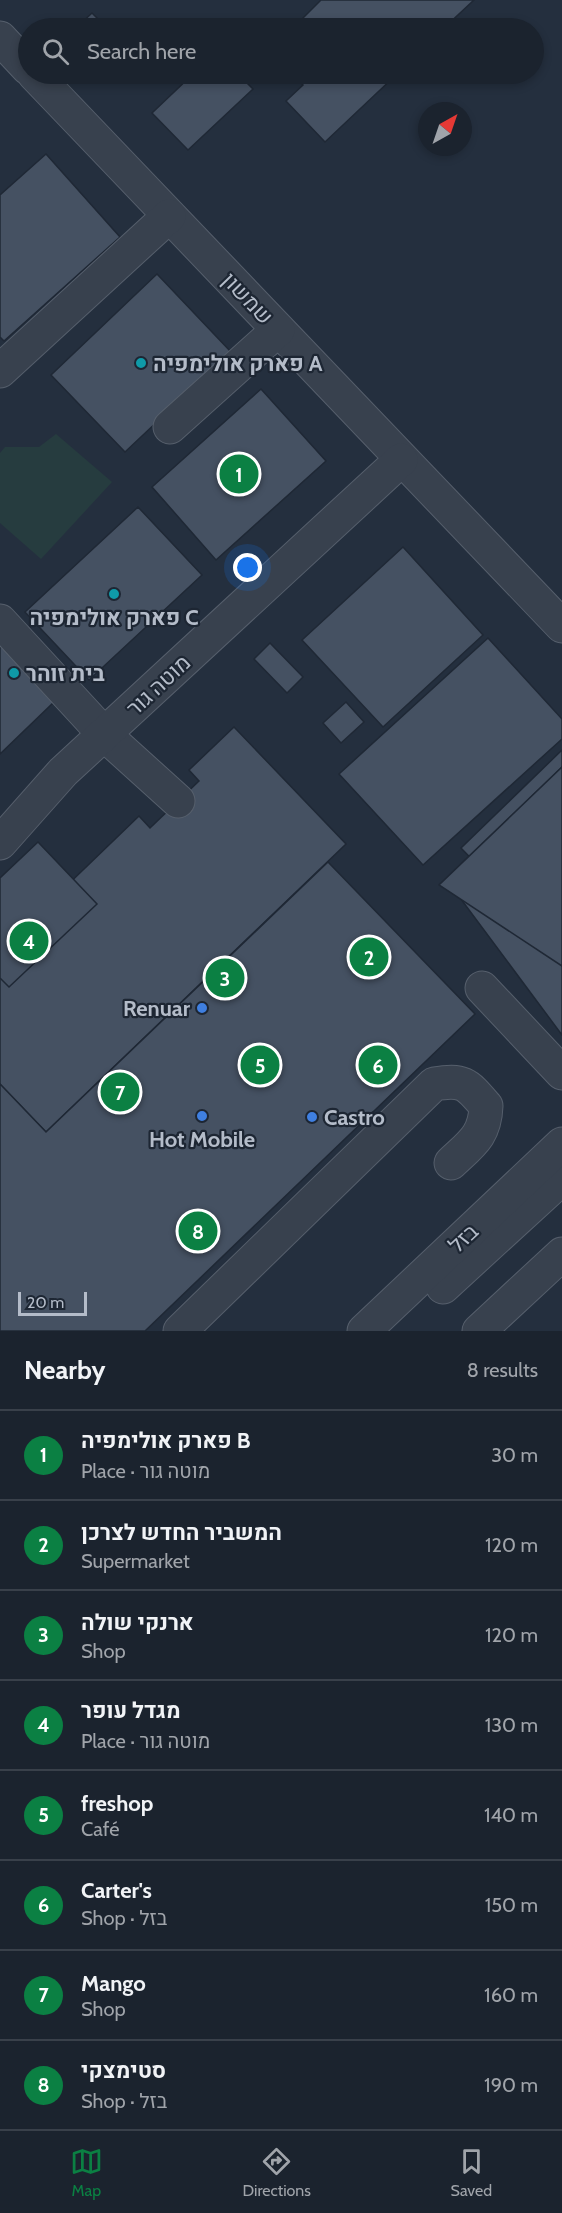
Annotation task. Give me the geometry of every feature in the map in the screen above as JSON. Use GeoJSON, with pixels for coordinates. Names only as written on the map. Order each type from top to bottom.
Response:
{"type":"FeatureCollection","features":[{"type":"Feature","properties":{"kind":"street"},"geometry":{"type":"LineString","coordinates":[[0,38],[18,57]]}},
{"type":"Feature","properties":{"kind":"street","name":"שמשון"},"geometry":{"type":"LineString","coordinates":[[44,84],[562,626]]}},
{"type":"Feature","properties":{"kind":"street"},"geometry":{"type":"LineString","coordinates":[[0,371],[169,216]]}},
{"type":"Feature","properties":{"kind":"street"},"geometry":{"type":"LineString","coordinates":[[170,427],[278,330]]}},
{"type":"Feature","properties":{"kind":"street","name":"מוטה גור"},"geometry":{"type":"LineString","coordinates":[[0,843],[63,772],[401,460]]}},
{"type":"Feature","properties":{"kind":"street"},"geometry":{"type":"LineString","coordinates":[[0,621],[105,735],[178,801]]}},
{"type":"Feature","properties":{"kind":"street"},"geometry":{"type":"LineString","coordinates":[[482,988],[562,1073]]}},
{"type":"Feature","properties":{"kind":"street"},"geometry":{"type":"LineString","coordinates":[[183,1330],[434,1084],[454,1080],[471,1088],[486,1106],[486,1124],[475,1140],[451,1163]]}},
{"type":"Feature","properties":{"kind":"street","name":"בזל"},"geometry":{"type":"LineString","coordinates":[[364,1331],[562,1144]]}},
{"type":"Feature","properties":{"kind":"street","name":"בזל"},"geometry":{"type":"LineString","coordinates":[[395,1331],[562,1178]]}},
{"type":"Feature","properties":{"kind":"street"},"geometry":{"type":"LineString","coordinates":[[479,1331],[562,1254]]}},
{"type":"Feature","properties":{"kind":"green space"},"geometry":{"type":"Polygon","coordinates":[[[56,434],[112,482],[41,559],[0,523],[0,453],[5,447],[39,447],[56,434]]]}},
{"type":"Feature","properties":{"kind":"building"},"geometry":{"type":"Polygon","coordinates":[[[321,0],[474,0],[455,18],[303,18],[321,0]]]}},
{"type":"Feature","properties":{"kind":"building"},"geometry":{"type":"Polygon","coordinates":[[[92,13],[97,18],[87,18],[92,13]]]}},
{"type":"Feature","properties":{"kind":"building"},"geometry":{"type":"Polygon","coordinates":[[[182,84],[248,84],[253,89],[188,150],[152,113],[182,84]]]}},
{"type":"Feature","properties":{"kind":"building"},"geometry":{"type":"Polygon","coordinates":[[[386,84],[325,142],[286,101],[303,85],[386,84]]]}},
{"type":"Feature","properties":{"kind":"building"},"geometry":{"type":"Polygon","coordinates":[[[46,154],[120,237],[4,341],[0,337],[0,195],[46,154]]]}},
{"type":"Feature","properties":{"kind":"building","name":"פארק אולימפיה A"},"geometry":{"type":"Polygon","coordinates":[[[157,274],[231,352],[125,452],[51,375],[157,274]]]}},
{"type":"Feature","properties":{"kind":"building"},"geometry":{"type":"Polygon","coordinates":[[[261,389],[326,461],[216,560],[152,487],[261,389]]]}},
{"type":"Feature","properties":{"kind":"building","name":"פארק אולימפיה C"},"geometry":{"type":"Polygon","coordinates":[[[138,507],[202,575],[89,680],[25,612],[138,507]]]}},
{"type":"Feature","properties":{"kind":"building"},"geometry":{"type":"Polygon","coordinates":[[[403,547],[483,635],[383,727],[302,640],[403,547]]]}},
{"type":"Feature","properties":{"kind":"building"},"geometry":{"type":"Polygon","coordinates":[[[488,638],[562,719],[562,739],[423,865],[339,774],[488,638]]]}},
{"type":"Feature","properties":{"kind":"building"},"geometry":{"type":"Polygon","coordinates":[[[270,643],[303,677],[287,693],[254,659],[270,643]]]}},
{"type":"Feature","properties":{"kind":"building","name":"בית זוהר"},"geometry":{"type":"Polygon","coordinates":[[[0,644],[55,701],[0,754],[0,644]]]}},
{"type":"Feature","properties":{"kind":"building"},"geometry":{"type":"Polygon","coordinates":[[[346,702],[364,722],[341,743],[323,723],[346,702]]]}},
{"type":"Feature","properties":{"kind":"building"},"geometry":{"type":"Polygon","coordinates":[[[234,727],[346,844],[46,1132],[0,1084],[0,950],[139,816],[150,828],[199,781],[189,770],[234,727]]]}},
{"type":"Feature","properties":{"kind":"building"},"geometry":{"type":"Polygon","coordinates":[[[562,750],[562,952],[461,848],[562,750]]]}},
{"type":"Feature","properties":{"kind":"building"},"geometry":{"type":"Polygon","coordinates":[[[562,767],[562,1035],[446,879],[562,767]]]}},
{"type":"Feature","properties":{"kind":"building"},"geometry":{"type":"Polygon","coordinates":[[[562,767],[562,966],[439,885],[562,767]]]}},
{"type":"Feature","properties":{"kind":"building"},"geometry":{"type":"Polygon","coordinates":[[[38,842],[97,904],[9,987],[0,978],[0,878],[38,842]]]}},
{"type":"Feature","properties":{"kind":"building"},"geometry":{"type":"Polygon","coordinates":[[[328,862],[475,1014],[145,1331],[0,1331],[0,1084],[46,1132],[328,862]]]}},
{"type":"Feature","properties":{"kind":"place","name":"פארק אולימפיה A"},"geometry":{"type":"Point","coordinates":[141,363]}},
{"type":"Feature","properties":{"kind":"place","name":"פארק אולימפיה B"},"geometry":{"type":"Point","coordinates":[239,474]}},
{"type":"Feature","properties":{"kind":"place","name":"פארק אולימפיה C"},"geometry":{"type":"Point","coordinates":[114,594]}},
{"type":"Feature","properties":{"kind":"place","name":"בית זוהר"},"geometry":{"type":"Point","coordinates":[14,673]}},
{"type":"Feature","properties":{"kind":"place","name":"מגדל עופר"},"geometry":{"type":"Point","coordinates":[29,941]}},
{"type":"Feature","properties":{"kind":"place","name":"המשביר החדש לצרכן"},"geometry":{"type":"Point","coordinates":[369,957]}},
{"type":"Feature","properties":{"kind":"place","name":"ארנקי שולה"},"geometry":{"type":"Point","coordinates":[225,978]}},
{"type":"Feature","properties":{"kind":"place","name":"Renuar"},"geometry":{"type":"Point","coordinates":[202,1008]}},
{"type":"Feature","properties":{"kind":"place","name":"freshop"},"geometry":{"type":"Point","coordinates":[260,1065]}},
{"type":"Feature","properties":{"kind":"place","name":"Carter's"},"geometry":{"type":"Point","coordinates":[378,1065]}},
{"type":"Feature","properties":{"kind":"place","name":"Mango"},"geometry":{"type":"Point","coordinates":[120,1092]}},
{"type":"Feature","properties":{"kind":"place","name":"Hot Mobile"},"geometry":{"type":"Point","coordinates":[202,1116]}},
{"type":"Feature","properties":{"kind":"place","name":"Castro"},"geometry":{"type":"Point","coordinates":[312,1117]}},
{"type":"Feature","properties":{"kind":"place","name":"סטימצקי"},"geometry":{"type":"Point","coordinates":[198,1231]}}]}
